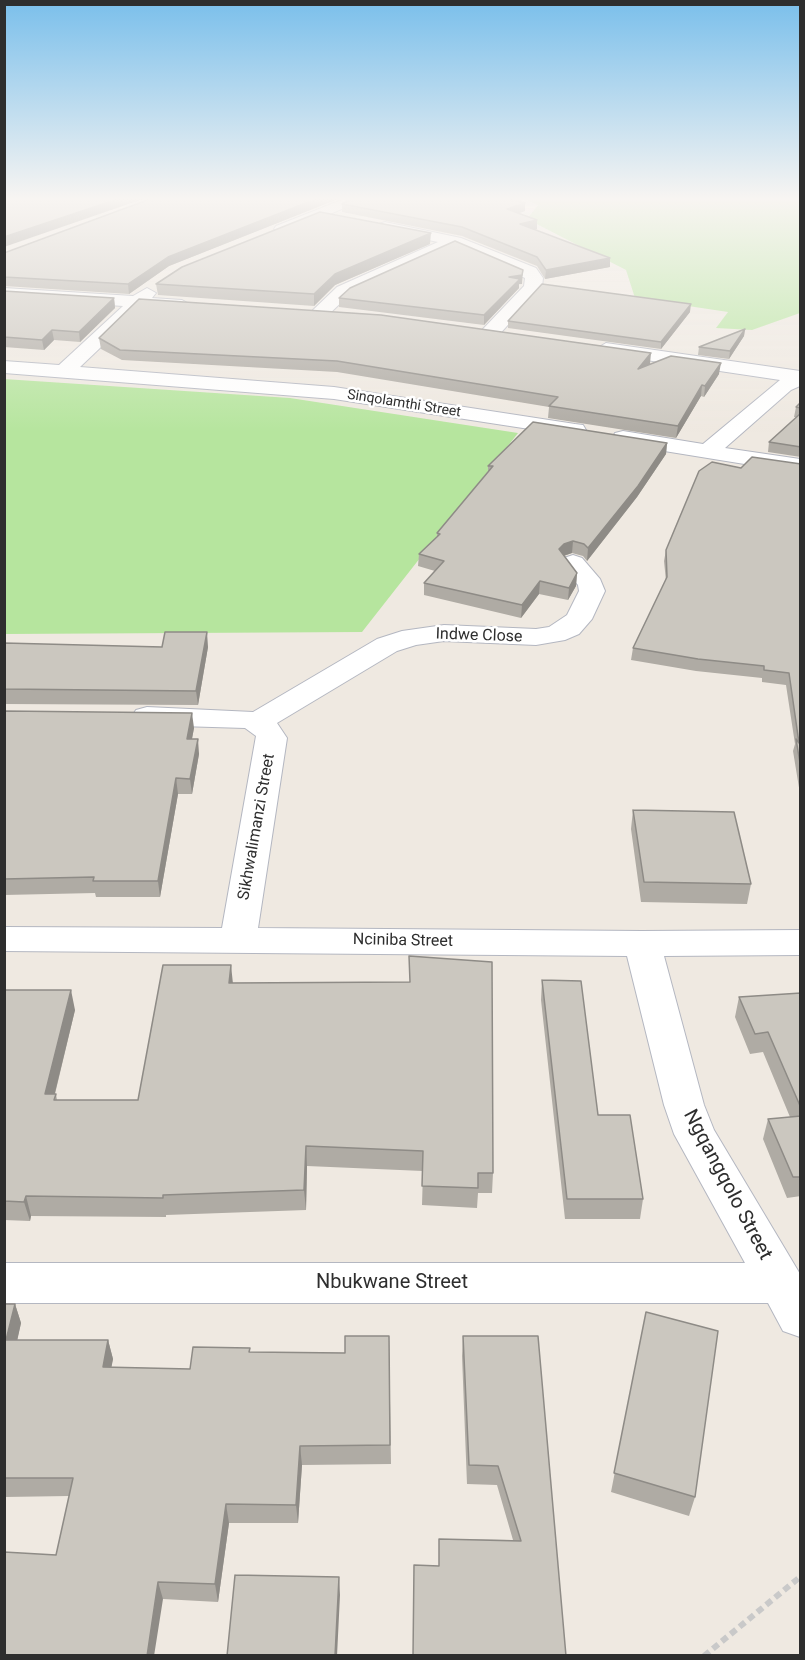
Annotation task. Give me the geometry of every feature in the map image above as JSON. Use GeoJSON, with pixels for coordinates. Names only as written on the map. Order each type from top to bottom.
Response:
{"type":"FeatureCollection","features":[{"type":"Feature","properties":{"kind":"street"},"geometry":{"type":"LineString","coordinates":[[319,314],[343,291],[376,276]]}},
{"type":"Feature","properties":{"kind":"street"},"geometry":{"type":"LineString","coordinates":[[490,333],[534,287],[533,276]]}},
{"type":"Feature","properties":{"kind":"street"},"geometry":{"type":"LineString","coordinates":[[65,371],[135,302],[160,284]]}},
{"type":"Feature","properties":{"kind":"street"},"geometry":{"type":"LineString","coordinates":[[4,293],[204,306]]}},
{"type":"Feature","properties":{"kind":"street"},"geometry":{"type":"LineString","coordinates":[[296,312],[340,315]]}},
{"type":"Feature","properties":{"kind":"street"},"geometry":{"type":"LineString","coordinates":[[469,330],[513,336]]}},
{"type":"Feature","properties":{"kind":"street"},"geometry":{"type":"LineString","coordinates":[[582,346],[801,377]]}},
{"type":"Feature","properties":{"kind":"street","name":"Sinqolamthi Street"},"geometry":{"type":"LineString","coordinates":[[4,368],[334,393],[801,466]]}},
{"type":"Feature","properties":{"kind":"street"},"geometry":{"type":"LineString","coordinates":[[708,451],[784,386],[801,377]]}},
{"type":"Feature","properties":{"kind":"street","name":"Indwe Close"},"geometry":{"type":"LineString","coordinates":[[257,722],[387,645],[429,634],[536,638],[564,631],[579,619],[592,591],[585,574],[573,563]]}},
{"type":"Feature","properties":{"kind":"street"},"geometry":{"type":"LineString","coordinates":[[116,715],[230,717],[257,722]]}},
{"type":"Feature","properties":{"kind":"street","name":"Sikhwalimanzi Street"},"geometry":{"type":"LineString","coordinates":[[238,939],[272,738],[267,728],[257,722]]}},
{"type":"Feature","properties":{"kind":"street","name":"Nciniba Street"},"geometry":{"type":"LineString","coordinates":[[4,939],[238,939],[642,944],[801,942]]}},
{"type":"Feature","properties":{"kind":"street","name":"Ngqangqolo Street"},"geometry":{"type":"LineString","coordinates":[[642,944],[684,1105],[695,1134],[790,1299]]}},
{"type":"Feature","properties":{"kind":"street","name":"Nbukwane Street"},"geometry":{"type":"LineString","coordinates":[[4,1283],[790,1299]]}},
{"type":"Feature","properties":{"kind":"path"},"geometry":{"type":"LineString","coordinates":[[704,1656],[801,1577]]}},
{"type":"Feature","properties":{"kind":"green space"},"geometry":{"type":"Polygon","coordinates":[[[628,276],[800,276],[800,313],[752,330],[716,328],[728,312],[635,298],[628,276]]]}},
{"type":"Feature","properties":{"kind":"green space"},"geometry":{"type":"Polygon","coordinates":[[[4,379],[290,398],[518,433],[362,632],[5,634],[4,379]]]}},
{"type":"Feature","properties":{"kind":"building"},"geometry":{"type":"Polygon","coordinates":[[[4,276],[139,276],[128,284],[4,276]]]}},
{"type":"Feature","properties":{"kind":"building"},"geometry":{"type":"Polygon","coordinates":[[[168,276],[332,276],[314,294],[156,284],[168,276]]]}},
{"type":"Feature","properties":{"kind":"building"},"geometry":{"type":"Polygon","coordinates":[[[376,276],[512,276],[509,277],[520,279],[484,315],[339,298],[350,288],[376,276]]]}},
{"type":"Feature","properties":{"kind":"building"},"geometry":{"type":"Polygon","coordinates":[[[542,284],[691,304],[661,342],[508,321],[542,284]]]}},
{"type":"Feature","properties":{"kind":"building"},"geometry":{"type":"Polygon","coordinates":[[[4,291],[114,298],[79,332],[52,330],[42,340],[4,337],[4,291]]]}},
{"type":"Feature","properties":{"kind":"building"},"geometry":{"type":"Polygon","coordinates":[[[139,299],[381,315],[651,353],[638,369],[671,356],[721,363],[705,386],[702,385],[678,426],[549,406],[558,397],[337,361],[120,350],[99,338],[139,299]]]}},
{"type":"Feature","properties":{"kind":"building"},"geometry":{"type":"Polygon","coordinates":[[[745,329],[730,351],[699,347],[745,329]]]}},
{"type":"Feature","properties":{"kind":"building"},"geometry":{"type":"Polygon","coordinates":[[[801,413],[801,447],[769,442],[801,413]]]}},
{"type":"Feature","properties":{"kind":"building"},"geometry":{"type":"Polygon","coordinates":[[[533,422],[667,443],[638,486],[588,548],[584,544],[573,541],[564,544],[559,549],[577,573],[569,588],[540,581],[522,605],[424,583],[444,561],[419,554],[440,534],[437,533],[493,466],[488,466],[533,422]]]}},
{"type":"Feature","properties":{"kind":"building"},"geometry":{"type":"Polygon","coordinates":[[[752,457],[801,464],[801,769],[789,673],[764,670],[764,666],[698,659],[633,648],[667,577],[666,550],[699,471],[712,462],[741,468],[752,457]]]}},
{"type":"Feature","properties":{"kind":"building"},"geometry":{"type":"Polygon","coordinates":[[[165,632],[207,632],[196,691],[4,689],[4,643],[162,647],[165,632]]]}},
{"type":"Feature","properties":{"kind":"building"},"geometry":{"type":"Polygon","coordinates":[[[4,711],[192,713],[187,739],[198,739],[190,779],[176,778],[158,881],[93,881],[94,877],[4,879],[4,711]]]}},
{"type":"Feature","properties":{"kind":"building"},"geometry":{"type":"Polygon","coordinates":[[[633,810],[734,812],[751,884],[644,882],[633,810]]]}},
{"type":"Feature","properties":{"kind":"building"},"geometry":{"type":"Polygon","coordinates":[[[409,956],[492,962],[493,1173],[478,1173],[478,1188],[422,1186],[423,1151],[306,1146],[304,1190],[163,1195],[163,1198],[26,1196],[24,1202],[4,1201],[4,990],[71,990],[45,1094],[56,1094],[54,1100],[138,1100],[163,965],[231,965],[229,983],[410,982],[409,956]]]}},
{"type":"Feature","properties":{"kind":"building"},"geometry":{"type":"Polygon","coordinates":[[[542,980],[581,981],[598,1115],[630,1115],[643,1199],[567,1199],[542,980]]]}},
{"type":"Feature","properties":{"kind":"building"},"geometry":{"type":"Polygon","coordinates":[[[801,993],[801,1108],[768,1032],[755,1034],[739,997],[801,993]]]}},
{"type":"Feature","properties":{"kind":"building"},"geometry":{"type":"Polygon","coordinates":[[[801,1116],[801,1177],[793,1177],[768,1119],[801,1116]]]}},
{"type":"Feature","properties":{"kind":"building"},"geometry":{"type":"Polygon","coordinates":[[[4,1304],[15,1304],[6,1340],[108,1340],[103,1367],[190,1369],[193,1347],[250,1348],[249,1352],[345,1353],[345,1336],[389,1336],[390,1445],[300,1446],[296,1505],[226,1504],[215,1584],[158,1582],[147,1656],[4,1656],[4,1552],[56,1555],[73,1478],[4,1478],[4,1304]]]}},
{"type":"Feature","properties":{"kind":"building"},"geometry":{"type":"Polygon","coordinates":[[[646,1312],[718,1331],[695,1497],[614,1473],[646,1312]]]}},
{"type":"Feature","properties":{"kind":"building"},"geometry":{"type":"Polygon","coordinates":[[[463,1336],[538,1336],[566,1656],[413,1656],[414,1565],[439,1566],[439,1539],[521,1541],[498,1466],[469,1465],[463,1336]]]}},
{"type":"Feature","properties":{"kind":"building"},"geometry":{"type":"Polygon","coordinates":[[[235,1575],[339,1577],[335,1656],[227,1656],[235,1575]]]}}]}
